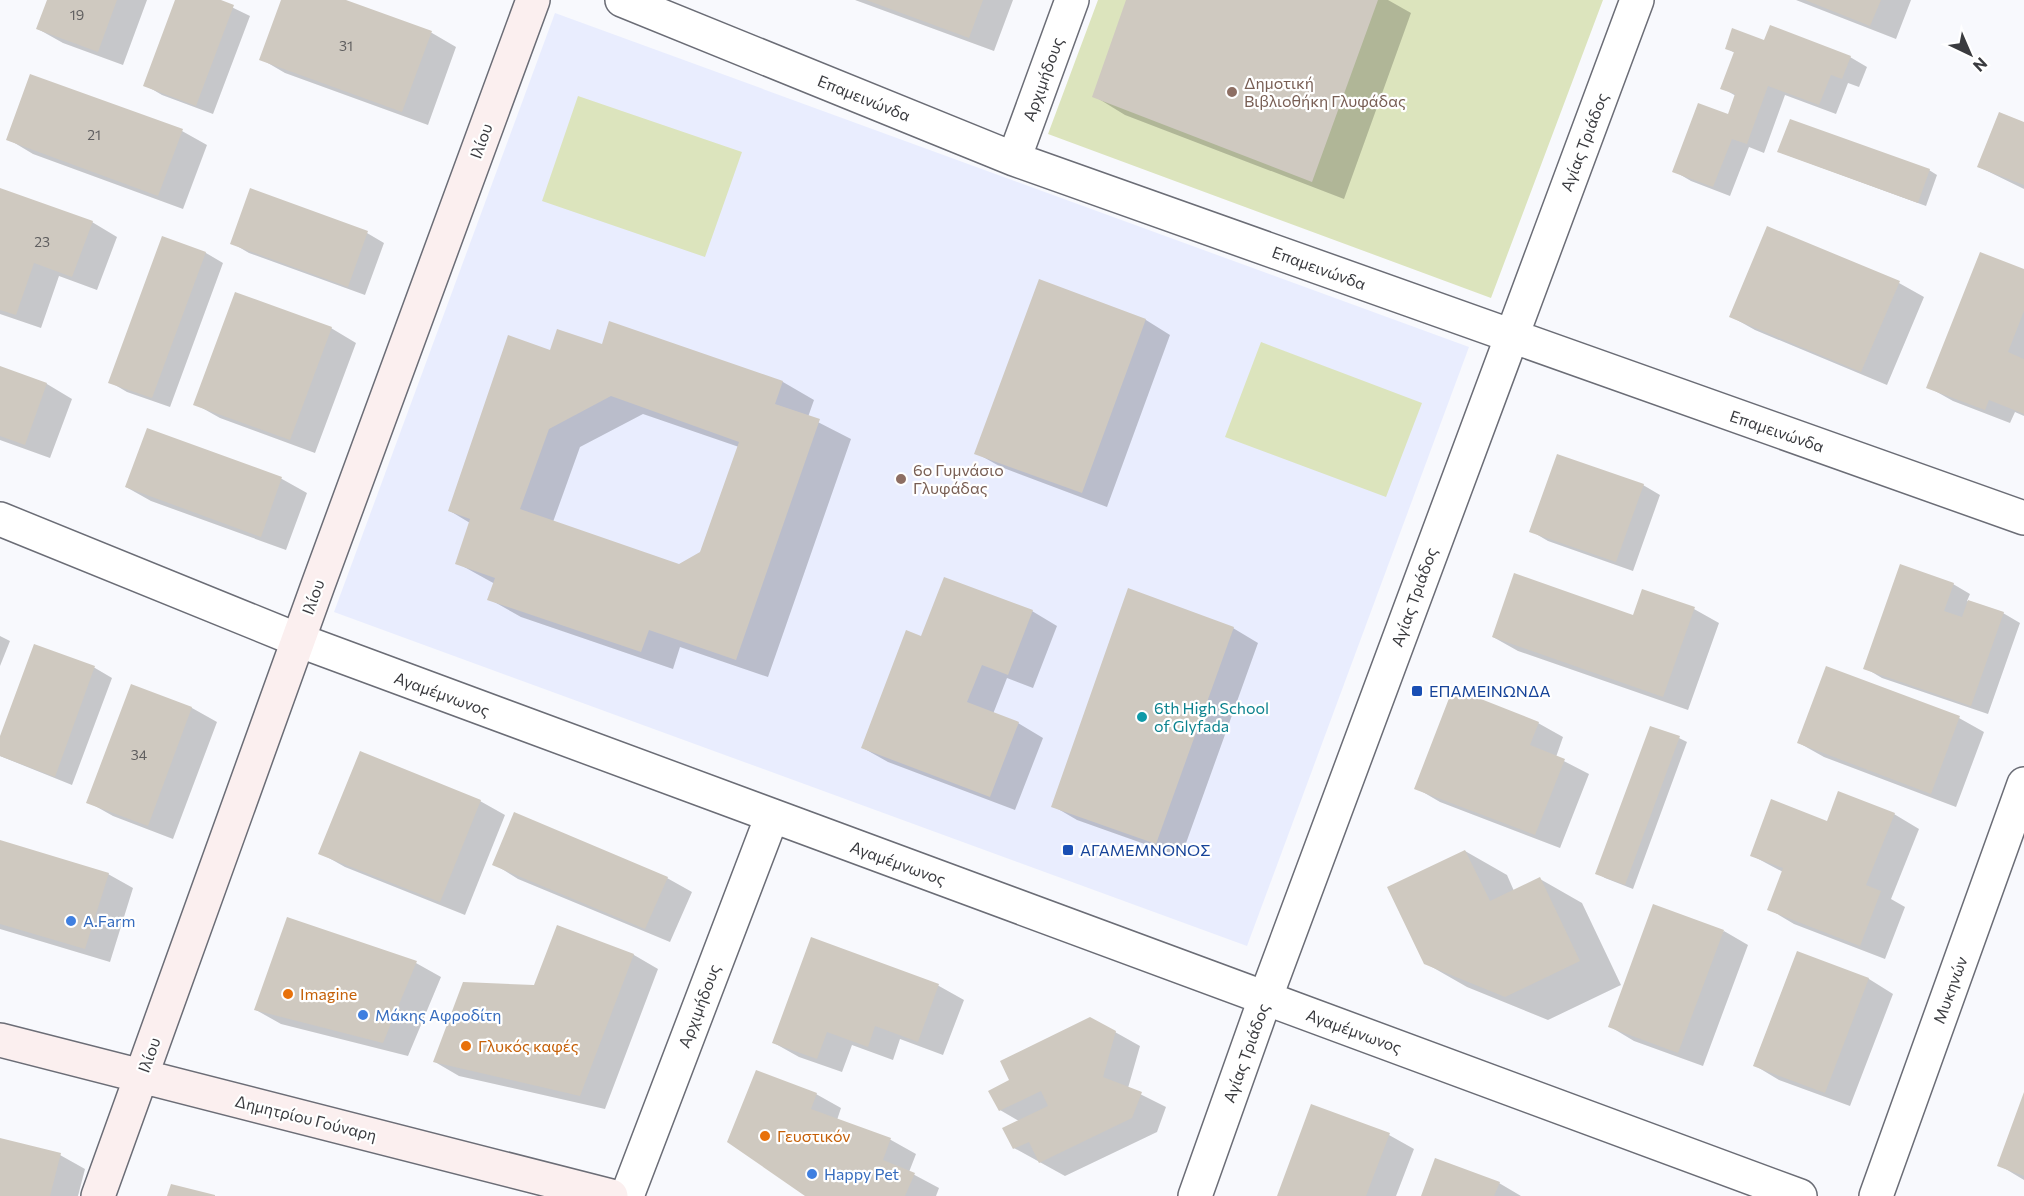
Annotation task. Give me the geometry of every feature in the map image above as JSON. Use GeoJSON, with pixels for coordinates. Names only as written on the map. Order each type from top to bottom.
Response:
{"type":"FeatureCollection","features":[{"type":"Feature","properties":{"kind":"street","name":"Ιλίου"},"geometry":{"type":"LineString","coordinates":[[98,1196],[298,640],[533,0]]}},
{"type":"Feature","properties":{"kind":"street","name":"Επαμεινώνδα"},"geometry":{"type":"LineString","coordinates":[[622,0],[1014,159],[2024,518]]}},
{"type":"Feature","properties":{"kind":"street","name":"Αρχιμήδους"},"geometry":{"type":"LineString","coordinates":[[1014,159],[1072,0]]}},
{"type":"Feature","properties":{"kind":"street","name":"Αγίας Τριάδος"},"geometry":{"type":"LineString","coordinates":[[1195,1196],[1265,999],[1637,0]]}},
{"type":"Feature","properties":{"kind":"street","name":"Αγαμέμνωνος"},"geometry":{"type":"LineString","coordinates":[[0,519],[298,640],[1800,1196]]}},
{"type":"Feature","properties":{"kind":"street","name":"Μυκηνών"},"geometry":{"type":"LineString","coordinates":[[1876,1196],[2024,784]]}},
{"type":"Feature","properties":{"kind":"street","name":"Αρχιμήδους"},"geometry":{"type":"LineString","coordinates":[[627,1196],[772,816]]}},
{"type":"Feature","properties":{"kind":"street","name":"Δημητρίου Γούναρη"},"geometry":{"type":"LineString","coordinates":[[0,1040],[611,1196]]}},
{"type":"Feature","properties":{"kind":"shaded area","name":"6ο Γυμνάσιο Γλυφάδας"},"geometry":{"type":"Polygon","coordinates":[[[555,13],[1469,347],[1247,946],[334,612],[555,13]]]}},
{"type":"Feature","properties":{"kind":"green space"},"geometry":{"type":"Polygon","coordinates":[[[1098,0],[1603,0],[1491,298],[1048,134],[1098,0]]]}},
{"type":"Feature","properties":{"kind":"green space"},"geometry":{"type":"Polygon","coordinates":[[[578,96],[742,152],[705,257],[542,201],[578,96]]]}},
{"type":"Feature","properties":{"kind":"green space"},"geometry":{"type":"Polygon","coordinates":[[[1261,342],[1422,403],[1386,497],[1225,437],[1261,342]]]}},
{"type":"Feature","properties":{"kind":"building"},"geometry":{"type":"Polygon","coordinates":[[[47,0],[117,0],[98,52],[36,29],[47,0]]]}},
{"type":"Feature","properties":{"kind":"building"},"geometry":{"type":"Polygon","coordinates":[[[175,0],[221,0],[234,5],[196,106],[143,86],[175,0]]]}},
{"type":"Feature","properties":{"kind":"building"},"geometry":{"type":"Polygon","coordinates":[[[281,0],[346,0],[432,31],[402,112],[259,60],[281,0]]]}},
{"type":"Feature","properties":{"kind":"building"},"geometry":{"type":"Polygon","coordinates":[[[866,0],[983,0],[969,38],[866,0]]]}},
{"type":"Feature","properties":{"kind":"building"},"geometry":{"type":"Polygon","coordinates":[[[1126,0],[1378,0],[1312,182],[1092,97],[1126,0]]]}},
{"type":"Feature","properties":{"kind":"building"},"geometry":{"type":"Polygon","coordinates":[[[1805,0],[1881,0],[1870,26],[1805,0]]]}},
{"type":"Feature","properties":{"kind":"building"},"geometry":{"type":"Polygon","coordinates":[[[1770,25],[1851,56],[1842,79],[1831,75],[1819,105],[1768,86],[1747,144],[1732,139],[1713,187],[1672,172],[1698,103],[1728,114],[1735,94],[1720,89],[1734,52],[1725,49],[1732,28],[1764,40],[1770,25]]]}},
{"type":"Feature","properties":{"kind":"building"},"geometry":{"type":"Polygon","coordinates":[[[30,74],[183,129],[158,196],[6,140],[30,74]]]}},
{"type":"Feature","properties":{"kind":"building"},"geometry":{"type":"Polygon","coordinates":[[[1999,112],[2024,122],[2024,185],[1977,167],[1999,112]]]}},
{"type":"Feature","properties":{"kind":"building"},"geometry":{"type":"Polygon","coordinates":[[[1790,119],[1930,169],[1918,203],[1777,152],[1790,119]]]}},
{"type":"Feature","properties":{"kind":"building"},"geometry":{"type":"Polygon","coordinates":[[[0,188],[93,221],[72,277],[34,263],[16,315],[0,310],[0,188]]]}},
{"type":"Feature","properties":{"kind":"building"},"geometry":{"type":"Polygon","coordinates":[[[250,188],[368,231],[348,287],[230,244],[250,188]]]}},
{"type":"Feature","properties":{"kind":"building"},"geometry":{"type":"Polygon","coordinates":[[[1767,226],[1900,281],[1861,372],[1729,317],[1767,226]]]}},
{"type":"Feature","properties":{"kind":"building"},"geometry":{"type":"Polygon","coordinates":[[[162,236],[206,252],[152,398],[108,383],[162,236]]]}},
{"type":"Feature","properties":{"kind":"building"},"geometry":{"type":"Polygon","coordinates":[[[1980,252],[2024,269],[2024,311],[2008,352],[2024,359],[2024,414],[1989,400],[1985,410],[1926,388],[1980,252]]]}},
{"type":"Feature","properties":{"kind":"building"},"geometry":{"type":"Polygon","coordinates":[[[1039,279],[1146,319],[1082,493],[974,454],[1039,279]]]}},
{"type":"Feature","properties":{"kind":"building"},"geometry":{"type":"Polygon","coordinates":[[[235,292],[332,327],[290,440],[193,405],[235,292]]]}},
{"type":"Feature","properties":{"kind":"building"},"geometry":{"type":"Polygon","coordinates":[[[609,321],[783,381],[775,404],[820,419],[736,660],[649,630],[641,652],[487,600],[495,578],[455,564],[470,519],[448,511],[508,335],[550,350],[557,329],[602,344],[609,321]],[[611,396],[549,429],[520,509],[679,564],[700,552],[739,442],[611,396]]]}},
{"type":"Feature","properties":{"kind":"building"},"geometry":{"type":"Polygon","coordinates":[[[0,366],[47,383],[25,445],[0,436],[0,366]]]}},
{"type":"Feature","properties":{"kind":"building"},"geometry":{"type":"Polygon","coordinates":[[[147,428],[282,477],[261,537],[125,487],[147,428]]]}},
{"type":"Feature","properties":{"kind":"building"},"geometry":{"type":"Polygon","coordinates":[[[1557,454],[1644,484],[1616,562],[1529,532],[1557,454]]]}},
{"type":"Feature","properties":{"kind":"building"},"geometry":{"type":"Polygon","coordinates":[[[1900,564],[1954,583],[1944,611],[1962,617],[1968,600],[2004,612],[1971,706],[1863,669],[1900,564]]]}},
{"type":"Feature","properties":{"kind":"building"},"geometry":{"type":"Polygon","coordinates":[[[1514,573],[1633,615],[1642,589],[1695,607],[1663,697],[1492,637],[1514,573]]]}},
{"type":"Feature","properties":{"kind":"building"},"geometry":{"type":"Polygon","coordinates":[[[944,577],[1033,610],[1008,675],[982,665],[967,702],[1019,722],[990,797],[861,748],[906,630],[921,636],[944,577]]]}},
{"type":"Feature","properties":{"kind":"building","name":"6th High School of Glyfada"},"geometry":{"type":"Polygon","coordinates":[[[1128,588],[1234,627],[1156,844],[1051,807],[1128,588]]]}},
{"type":"Feature","properties":{"kind":"building"},"geometry":{"type":"Polygon","coordinates":[[[34,644],[95,666],[55,777],[0,756],[0,736],[34,644]]]}},
{"type":"Feature","properties":{"kind":"building"},"geometry":{"type":"Polygon","coordinates":[[[1826,666],[1960,716],[1931,794],[1797,743],[1826,666]]]}},
{"type":"Feature","properties":{"kind":"building"},"geometry":{"type":"Polygon","coordinates":[[[131,684],[192,707],[148,826],[86,803],[131,684]]]}},
{"type":"Feature","properties":{"kind":"building"},"geometry":{"type":"Polygon","coordinates":[[[1453,688],[1539,722],[1530,745],[1565,759],[1535,835],[1414,789],[1453,688]]]}},
{"type":"Feature","properties":{"kind":"building"},"geometry":{"type":"Polygon","coordinates":[[[1650,726],[1680,736],[1625,885],[1595,874],[1650,726]]]}},
{"type":"Feature","properties":{"kind":"building"},"geometry":{"type":"Polygon","coordinates":[[[360,751],[481,800],[440,902],[318,854],[360,751]]]}},
{"type":"Feature","properties":{"kind":"building"},"geometry":{"type":"Polygon","coordinates":[[[1838,791],[1895,813],[1866,885],[1881,891],[1860,946],[1767,910],[1783,868],[1750,856],[1771,799],[1827,821],[1838,791]]]}},
{"type":"Feature","properties":{"kind":"building"},"geometry":{"type":"Polygon","coordinates":[[[514,812],[668,877],[645,929],[492,865],[514,812]]]}},
{"type":"Feature","properties":{"kind":"building"},"geometry":{"type":"Polygon","coordinates":[[[0,840],[109,873],[85,949],[0,924],[0,840]]]}},
{"type":"Feature","properties":{"kind":"building"},"geometry":{"type":"Polygon","coordinates":[[[1465,850],[1490,901],[1540,877],[1580,961],[1505,997],[1424,964],[1387,887],[1465,850]]]}},
{"type":"Feature","properties":{"kind":"building"},"geometry":{"type":"Polygon","coordinates":[[[1653,904],[1724,930],[1678,1053],[1608,1027],[1653,904]]]}},
{"type":"Feature","properties":{"kind":"building"},"geometry":{"type":"Polygon","coordinates":[[[287,917],[417,961],[383,1043],[254,1010],[287,917]]]}},
{"type":"Feature","properties":{"kind":"building"},"geometry":{"type":"Polygon","coordinates":[[[557,925],[634,954],[580,1096],[433,1062],[463,982],[534,985],[557,925]]]}},
{"type":"Feature","properties":{"kind":"building"},"geometry":{"type":"Polygon","coordinates":[[[811,937],[939,984],[918,1042],[875,1026],[868,1047],[827,1032],[817,1059],[772,1043],[811,937]]]}},
{"type":"Feature","properties":{"kind":"building"},"geometry":{"type":"Polygon","coordinates":[[[1797,951],[1869,978],[1825,1093],[1753,1066],[1797,951]]]}},
{"type":"Feature","properties":{"kind":"building"},"geometry":{"type":"Polygon","coordinates":[[[1090,1017],[1116,1031],[1103,1077],[1142,1092],[1132,1118],[1039,1163],[1029,1142],[1013,1149],[1002,1128],[1048,1106],[1041,1091],[999,1111],[988,1091],[1009,1080],[1000,1061],[1090,1017]]]}},
{"type":"Feature","properties":{"kind":"building"},"geometry":{"type":"Polygon","coordinates":[[[756,1070],[817,1093],[811,1109],[891,1138],[883,1160],[915,1173],[905,1196],[805,1196],[727,1142],[756,1070]]]}},
{"type":"Feature","properties":{"kind":"building"},"geometry":{"type":"Polygon","coordinates":[[[2024,1092],[2024,1176],[1997,1166],[2024,1092]]]}},
{"type":"Feature","properties":{"kind":"building"},"geometry":{"type":"Polygon","coordinates":[[[1311,1104],[1390,1133],[1366,1196],[1277,1196],[1311,1104]]]}},
{"type":"Feature","properties":{"kind":"building"},"geometry":{"type":"Polygon","coordinates":[[[0,1138],[61,1153],[50,1196],[0,1196],[0,1138]]]}},
{"type":"Feature","properties":{"kind":"building"},"geometry":{"type":"Polygon","coordinates":[[[1435,1158],[1500,1182],[1494,1196],[1421,1196],[1435,1158]]]}},
{"type":"Feature","properties":{"kind":"building"},"geometry":{"type":"Polygon","coordinates":[[[171,1184],[215,1195],[215,1196],[167,1196],[171,1184]]]}},
{"type":"Feature","properties":{"kind":"place","name":"Δημοτική Βιβλιοθήκη Γλυφάδας"},"geometry":{"type":"Point","coordinates":[1232,92]}},
{"type":"Feature","properties":{"kind":"place","name":"6ο Γυμνάσιο Γλυφάδας"},"geometry":{"type":"Point","coordinates":[901,479]}},
{"type":"Feature","properties":{"kind":"place","name":"ΕΠΑΜΕΙΝΩΝΔΑ"},"geometry":{"type":"Point","coordinates":[1417,691]}},
{"type":"Feature","properties":{"kind":"place","name":"6th High School of Glyfada"},"geometry":{"type":"Point","coordinates":[1142,717]}},
{"type":"Feature","properties":{"kind":"place","name":"ΑΓΑΜΕΜΝΟΝΟΣ"},"geometry":{"type":"Point","coordinates":[1068,850]}},
{"type":"Feature","properties":{"kind":"place","name":"A.Farm"},"geometry":{"type":"Point","coordinates":[71,921]}},
{"type":"Feature","properties":{"kind":"place","name":"Imagine"},"geometry":{"type":"Point","coordinates":[288,994]}},
{"type":"Feature","properties":{"kind":"place","name":"Μάκης Αφροδίτη"},"geometry":{"type":"Point","coordinates":[363,1015]}},
{"type":"Feature","properties":{"kind":"place","name":"Γλυκός καφές"},"geometry":{"type":"Point","coordinates":[466,1046]}},
{"type":"Feature","properties":{"kind":"place","name":"Γευστικόν"},"geometry":{"type":"Point","coordinates":[765,1136]}},
{"type":"Feature","properties":{"kind":"place","name":"Happy Pet"},"geometry":{"type":"Point","coordinates":[812,1174]}}]}
